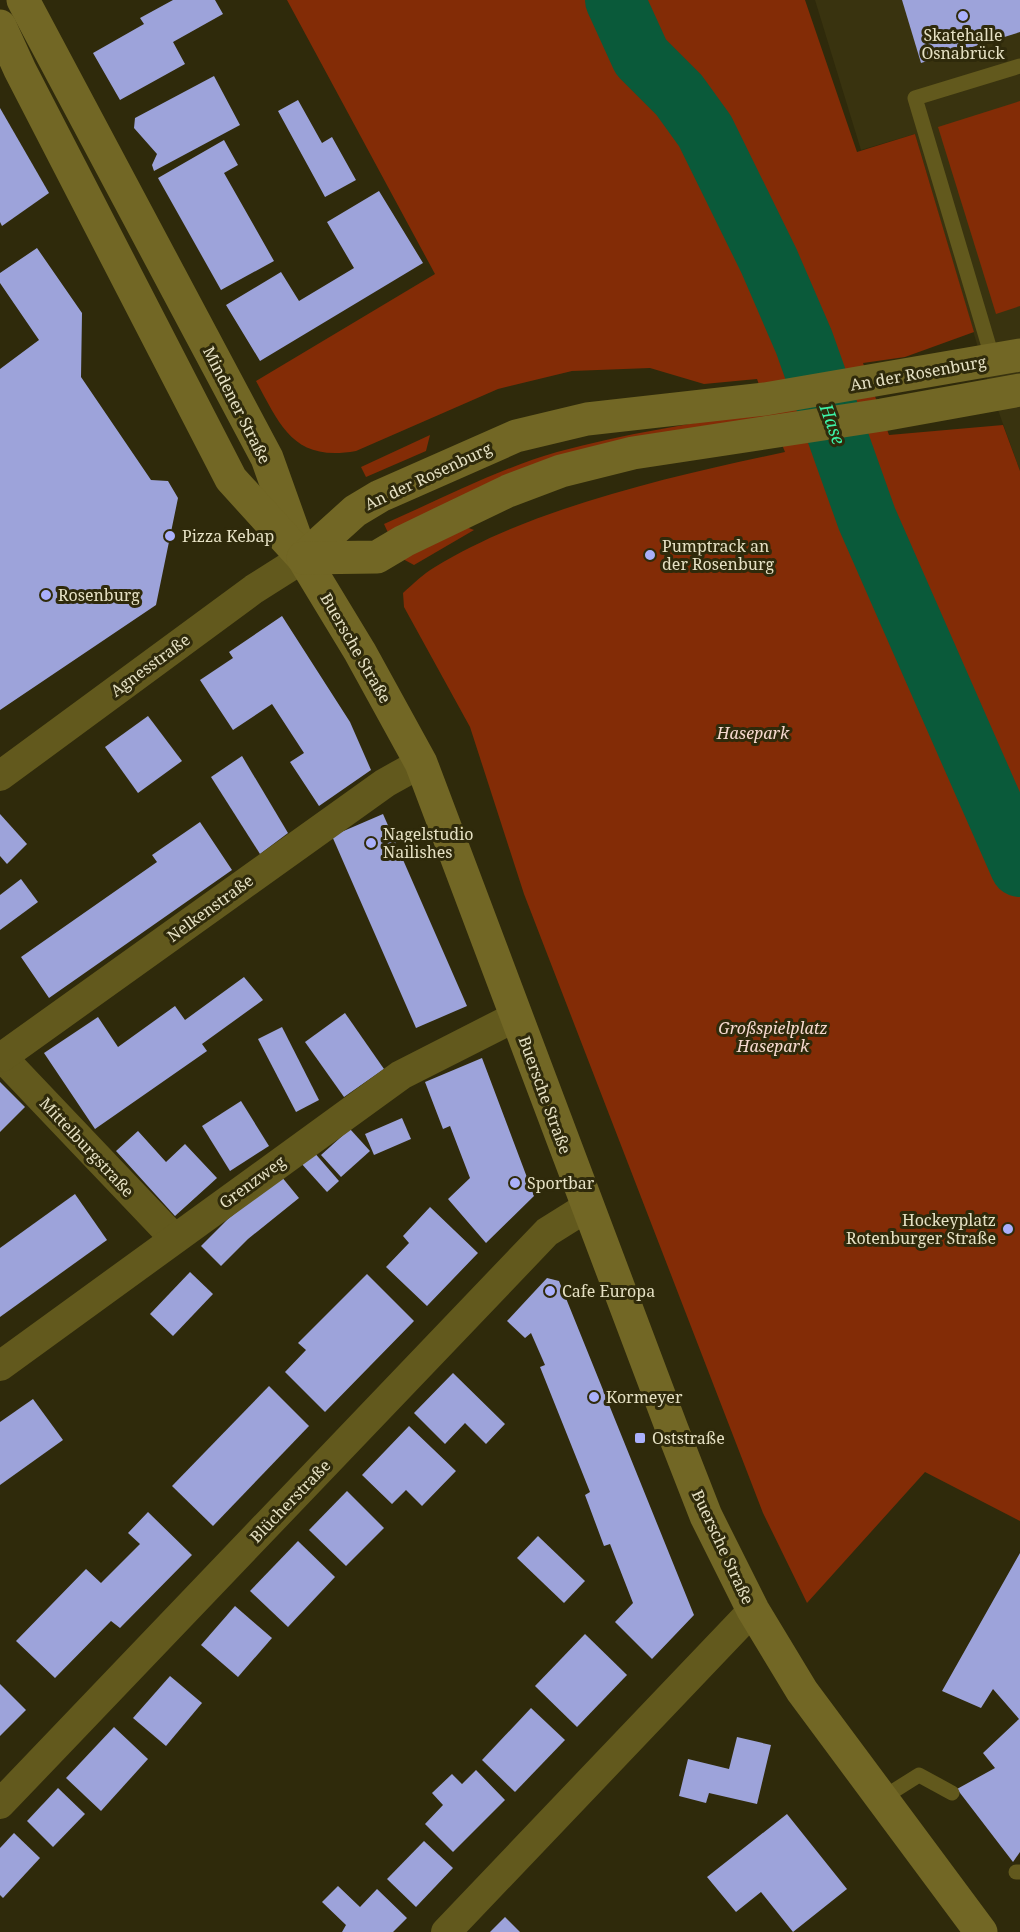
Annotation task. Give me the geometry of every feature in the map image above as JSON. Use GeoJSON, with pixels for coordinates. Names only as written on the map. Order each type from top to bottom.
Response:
{"type":"FeatureCollection","features":[{"type":"Feature","properties":{"kind":"main road","name":"Mindener Straße"},"geometry":{"type":"LineString","coordinates":[[23,0],[267,458],[303,558]]}},
{"type":"Feature","properties":{"kind":"main road"},"geometry":{"type":"LineString","coordinates":[[0,26],[20,70],[231,479],[303,558]]}},
{"type":"Feature","properties":{"kind":"main road","name":"An der Rosenburg"},"geometry":{"type":"LineString","coordinates":[[303,558],[363,506],[516,436],[587,419],[765,399],[1007,357]]}},
{"type":"Feature","properties":{"kind":"main road","name":"An der Rosenburg"},"geometry":{"type":"LineString","coordinates":[[303,558],[377,557],[404,541],[508,491],[561,471],[633,453],[882,415],[1020,390]]}},
{"type":"Feature","properties":{"kind":"main road","name":"Buersche Straße"},"geometry":{"type":"LineString","coordinates":[[303,558],[360,652],[422,763],[587,1207],[706,1516],[753,1610],[802,1691],[981,1932]]}},
{"type":"Feature","properties":{"kind":"street","name":"Agnesstraße"},"geometry":{"type":"LineString","coordinates":[[0,776],[254,589],[303,558]]}},
{"type":"Feature","properties":{"kind":"street","name":"Nelkenstraße"},"geometry":{"type":"LineString","coordinates":[[1,1056],[384,783],[422,763]]}},
{"type":"Feature","properties":{"kind":"street","name":"Grenzweg"},"geometry":{"type":"LineString","coordinates":[[0,1366],[401,1075],[517,1016]]}},
{"type":"Feature","properties":{"kind":"street","name":"Mittelburgstraße"},"geometry":{"type":"LineString","coordinates":[[1,1056],[174,1239]]}},
{"type":"Feature","properties":{"kind":"street","name":"Blücherstraße"},"geometry":{"type":"LineString","coordinates":[[0,1804],[547,1232],[587,1207]]}},
{"type":"Feature","properties":{"kind":"street"},"geometry":{"type":"LineString","coordinates":[[446,1932],[753,1610]]}},
{"type":"Feature","properties":{"kind":"lane"},"geometry":{"type":"LineString","coordinates":[[1007,357],[915,98],[1020,66]]}},
{"type":"Feature","properties":{"kind":"lane"},"geometry":{"type":"LineString","coordinates":[[881,1799],[919,1775],[952,1793]]}},
{"type":"Feature","properties":{"kind":"shaded area"},"geometry":{"type":"Polygon","coordinates":[[[815,0],[1020,0],[1020,471],[989,385],[915,134],[861,150],[815,0]]]}},
{"type":"Feature","properties":{"kind":"green space","name":"Hasepark"},"geometry":{"type":"Polygon","coordinates":[[[287,0],[805,0],[857,152],[915,134],[974,332],[905,357],[863,363],[889,435],[1003,425],[1020,471],[1020,1521],[925,1472],[807,1603],[763,1513],[524,894],[470,727],[404,607],[403,593],[426,573],[474,546],[515,527],[651,483],[785,452],[773,422],[390,537],[384,524],[491,476],[557,452],[636,434],[768,410],[757,379],[704,384],[650,368],[572,371],[498,389],[356,451],[335,453],[318,451],[304,446],[292,437],[273,413],[256,381],[435,274],[287,0]]]}},
{"type":"Feature","properties":{"kind":"green space"},"geometry":{"type":"Polygon","coordinates":[[[1020,101],[1020,306],[996,314],[938,127],[1020,101]]]}},
{"type":"Feature","properties":{"kind":"green space"},"geometry":{"type":"Polygon","coordinates":[[[430,435],[426,451],[366,477],[361,467],[430,435]]]}},
{"type":"Feature","properties":{"kind":"green space"},"geometry":{"type":"Polygon","coordinates":[[[458,524],[474,530],[414,565],[401,558],[458,524]]]}},
{"type":"Feature","properties":{"kind":"building"},"geometry":{"type":"Polygon","coordinates":[[[173,0],[215,0],[223,14],[173,42],[185,64],[120,100],[93,53],[144,24],[140,18],[173,0]]]}},
{"type":"Feature","properties":{"kind":"building","name":"Skatehalle Osnabrück"},"geometry":{"type":"Polygon","coordinates":[[[902,0],[1020,0],[1020,32],[921,63],[902,0]]]}},
{"type":"Feature","properties":{"kind":"building"},"geometry":{"type":"Polygon","coordinates":[[[214,76],[240,125],[154,171],[152,165],[157,154],[134,128],[135,118],[214,76]]]}},
{"type":"Feature","properties":{"kind":"building"},"geometry":{"type":"Polygon","coordinates":[[[298,100],[322,143],[332,137],[356,180],[325,197],[278,111],[298,100]]]}},
{"type":"Feature","properties":{"kind":"building"},"geometry":{"type":"Polygon","coordinates":[[[0,108],[49,193],[2,226],[0,222],[0,108]]]}},
{"type":"Feature","properties":{"kind":"building"},"geometry":{"type":"Polygon","coordinates":[[[224,140],[238,165],[224,173],[274,261],[221,290],[158,178],[224,140]]]}},
{"type":"Feature","properties":{"kind":"building"},"geometry":{"type":"Polygon","coordinates":[[[379,191],[423,263],[260,361],[226,305],[281,272],[299,301],[354,268],[327,222],[379,191]]]}},
{"type":"Feature","properties":{"kind":"building"},"geometry":{"type":"Polygon","coordinates":[[[37,248],[82,313],[81,377],[151,480],[168,481],[178,498],[156,605],[0,710],[0,369],[39,340],[0,283],[0,273],[37,248]]]}},
{"type":"Feature","properties":{"kind":"building"},"geometry":{"type":"Polygon","coordinates":[[[282,616],[350,722],[371,770],[319,806],[290,762],[304,753],[272,704],[233,730],[200,680],[233,658],[229,652],[282,616]]]}},
{"type":"Feature","properties":{"kind":"building"},"geometry":{"type":"Polygon","coordinates":[[[148,716],[182,761],[138,793],[105,747],[148,716]]]}},
{"type":"Feature","properties":{"kind":"building"},"geometry":{"type":"Polygon","coordinates":[[[242,756],[288,833],[260,854],[211,777],[242,756]]]}},
{"type":"Feature","properties":{"kind":"building"},"geometry":{"type":"Polygon","coordinates":[[[0,814],[27,844],[7,864],[0,856],[0,814]]]}},
{"type":"Feature","properties":{"kind":"building"},"geometry":{"type":"Polygon","coordinates":[[[383,814],[467,1006],[416,1028],[332,836],[383,814]]]}},
{"type":"Feature","properties":{"kind":"building"},"geometry":{"type":"Polygon","coordinates":[[[200,822],[232,870],[49,998],[21,957],[157,862],[152,855],[200,822]]]}},
{"type":"Feature","properties":{"kind":"building"},"geometry":{"type":"Polygon","coordinates":[[[21,879],[38,902],[0,930],[0,895],[21,879]]]}},
{"type":"Feature","properties":{"kind":"building"},"geometry":{"type":"Polygon","coordinates":[[[244,977],[263,1000],[202,1044],[207,1051],[95,1129],[44,1053],[98,1017],[118,1047],[175,1006],[185,1020],[244,977]]]}},
{"type":"Feature","properties":{"kind":"building"},"geometry":{"type":"Polygon","coordinates":[[[345,1013],[384,1069],[344,1097],[305,1042],[345,1013]]]}},
{"type":"Feature","properties":{"kind":"building"},"geometry":{"type":"Polygon","coordinates":[[[282,1027],[319,1100],[296,1112],[258,1039],[282,1027]]]}},
{"type":"Feature","properties":{"kind":"building"},"geometry":{"type":"Polygon","coordinates":[[[482,1058],[534,1196],[486,1243],[448,1199],[470,1178],[450,1126],[443,1129],[425,1082],[482,1058]]]}},
{"type":"Feature","properties":{"kind":"building"},"geometry":{"type":"Polygon","coordinates":[[[0,1082],[25,1107],[0,1132],[0,1082]]]}},
{"type":"Feature","properties":{"kind":"building"},"geometry":{"type":"Polygon","coordinates":[[[241,1101],[269,1146],[230,1171],[202,1126],[241,1101]]]}},
{"type":"Feature","properties":{"kind":"building"},"geometry":{"type":"Polygon","coordinates":[[[402,1118],[411,1139],[374,1155],[365,1134],[402,1118]]]}},
{"type":"Feature","properties":{"kind":"building"},"geometry":{"type":"Polygon","coordinates":[[[350,1129],[370,1151],[341,1177],[321,1155],[350,1129]]]}},
{"type":"Feature","properties":{"kind":"building"},"geometry":{"type":"Polygon","coordinates":[[[138,1131],[166,1162],[185,1144],[217,1178],[175,1216],[116,1151],[138,1131]]]}},
{"type":"Feature","properties":{"kind":"building"},"geometry":{"type":"Polygon","coordinates":[[[313,1151],[339,1181],[327,1192],[300,1162],[313,1151]]]}},
{"type":"Feature","properties":{"kind":"building"},"geometry":{"type":"Polygon","coordinates":[[[281,1176],[299,1198],[248,1239],[221,1266],[201,1246],[228,1219],[281,1176]]]}},
{"type":"Feature","properties":{"kind":"building"},"geometry":{"type":"Polygon","coordinates":[[[75,1194],[107,1240],[0,1317],[0,1248],[75,1194]]]}},
{"type":"Feature","properties":{"kind":"building"},"geometry":{"type":"Polygon","coordinates":[[[430,1207],[478,1253],[427,1306],[386,1267],[409,1243],[403,1236],[430,1207]]]}},
{"type":"Feature","properties":{"kind":"building"},"geometry":{"type":"Polygon","coordinates":[[[190,1272],[213,1294],[173,1336],[150,1314],[190,1272]]]}},
{"type":"Feature","properties":{"kind":"building"},"geometry":{"type":"Polygon","coordinates":[[[367,1274],[414,1321],[325,1412],[285,1372],[306,1350],[298,1343],[367,1274]]]}},
{"type":"Feature","properties":{"kind":"building"},"geometry":{"type":"Polygon","coordinates":[[[547,1278],[559,1281],[694,1615],[652,1659],[615,1622],[633,1603],[610,1544],[604,1546],[585,1495],[590,1492],[540,1367],[545,1365],[531,1333],[525,1338],[507,1321],[547,1278]]]}},
{"type":"Feature","properties":{"kind":"building"},"geometry":{"type":"Polygon","coordinates":[[[453,1373],[505,1424],[486,1444],[465,1423],[445,1444],[414,1413],[453,1373]]]}},
{"type":"Feature","properties":{"kind":"building"},"geometry":{"type":"Polygon","coordinates":[[[269,1386],[309,1426],[213,1526],[172,1486],[269,1386]]]}},
{"type":"Feature","properties":{"kind":"building"},"geometry":{"type":"Polygon","coordinates":[[[33,1399],[63,1440],[0,1485],[0,1422],[33,1399]]]}},
{"type":"Feature","properties":{"kind":"building"},"geometry":{"type":"Polygon","coordinates":[[[409,1426],[456,1471],[422,1506],[406,1490],[392,1504],[362,1475],[409,1426]]]}},
{"type":"Feature","properties":{"kind":"building"},"geometry":{"type":"Polygon","coordinates":[[[347,1491],[384,1528],[346,1566],[309,1530],[347,1491]]]}},
{"type":"Feature","properties":{"kind":"building"},"geometry":{"type":"Polygon","coordinates":[[[148,1512],[192,1555],[120,1628],[111,1621],[55,1678],[16,1641],[86,1569],[101,1583],[140,1544],[128,1533],[148,1512]]]}},
{"type":"Feature","properties":{"kind":"building"},"geometry":{"type":"Polygon","coordinates":[[[538,1536],[585,1581],[564,1603],[517,1558],[538,1536]]]}},
{"type":"Feature","properties":{"kind":"building"},"geometry":{"type":"Polygon","coordinates":[[[298,1541],[335,1577],[288,1627],[250,1591],[298,1541]]]}},
{"type":"Feature","properties":{"kind":"building"},"geometry":{"type":"Polygon","coordinates":[[[1020,1553],[1020,1852],[1013,1862],[957,1789],[995,1768],[983,1753],[1019,1719],[993,1689],[981,1708],[942,1691],[1020,1553]]]}},
{"type":"Feature","properties":{"kind":"building"},"geometry":{"type":"Polygon","coordinates":[[[235,1606],[272,1638],[238,1677],[201,1645],[235,1606]]]}},
{"type":"Feature","properties":{"kind":"building"},"geometry":{"type":"Polygon","coordinates":[[[585,1634],[627,1675],[577,1727],[535,1686],[585,1634]]]}},
{"type":"Feature","properties":{"kind":"building"},"geometry":{"type":"Polygon","coordinates":[[[170,1676],[202,1703],[166,1746],[133,1718],[170,1676]]]}},
{"type":"Feature","properties":{"kind":"building"},"geometry":{"type":"Polygon","coordinates":[[[0,1684],[26,1710],[0,1736],[0,1684]]]}},
{"type":"Feature","properties":{"kind":"building"},"geometry":{"type":"Polygon","coordinates":[[[531,1708],[565,1740],[515,1792],[482,1760],[531,1708]]]}},
{"type":"Feature","properties":{"kind":"building"},"geometry":{"type":"Polygon","coordinates":[[[114,1727],[148,1759],[101,1811],[66,1778],[114,1727]]]}},
{"type":"Feature","properties":{"kind":"building"},"geometry":{"type":"Polygon","coordinates":[[[737,1737],[771,1745],[757,1804],[709,1793],[706,1803],[679,1796],[688,1759],[729,1769],[737,1737]]]}},
{"type":"Feature","properties":{"kind":"building"},"geometry":{"type":"Polygon","coordinates":[[[476,1770],[505,1800],[453,1852],[425,1824],[443,1805],[432,1793],[452,1774],[462,1784],[476,1770]]]}},
{"type":"Feature","properties":{"kind":"building"},"geometry":{"type":"Polygon","coordinates":[[[58,1788],[85,1814],[53,1847],[27,1821],[58,1788]]]}},
{"type":"Feature","properties":{"kind":"building"},"geometry":{"type":"Polygon","coordinates":[[[787,1814],[847,1889],[793,1932],[761,1892],[736,1912],[707,1877],[787,1814]]]}},
{"type":"Feature","properties":{"kind":"building"},"geometry":{"type":"Polygon","coordinates":[[[14,1833],[40,1858],[3,1898],[0,1895],[0,1848],[14,1833]]]}},
{"type":"Feature","properties":{"kind":"building"},"geometry":{"type":"Polygon","coordinates":[[[424,1841],[453,1868],[416,1907],[387,1879],[424,1841]]]}},
{"type":"Feature","properties":{"kind":"building"},"geometry":{"type":"Polygon","coordinates":[[[338,1886],[360,1907],[377,1889],[407,1918],[393,1932],[342,1932],[346,1925],[322,1902],[338,1886]]]}},
{"type":"Feature","properties":{"kind":"building"},"geometry":{"type":"Polygon","coordinates":[[[505,1917],[520,1932],[490,1932],[505,1917]]]}},
{"type":"Feature","properties":{"kind":"waterway","name":"Hase"},"geometry":{"type":"LineString","coordinates":[[615,0],[641,57],[679,95],[705,131],[769,261],[804,342],[867,519],[1020,867]]}},
{"type":"Feature","properties":{"kind":"place","name":"Skatehalle Osnabrück"},"geometry":{"type":"Point","coordinates":[963,16]}},
{"type":"Feature","properties":{"kind":"place","name":"Pizza Kebap"},"geometry":{"type":"Point","coordinates":[170,536]}},
{"type":"Feature","properties":{"kind":"place","name":"Pumptrack an der Rosenburg"},"geometry":{"type":"Point","coordinates":[650,555]}},
{"type":"Feature","properties":{"kind":"place","name":"Rosenburg"},"geometry":{"type":"Point","coordinates":[46,595]}},
{"type":"Feature","properties":{"kind":"place","name":"Nagelstudio Nailishes"},"geometry":{"type":"Point","coordinates":[371,843]}},
{"type":"Feature","properties":{"kind":"place","name":"Sportbar"},"geometry":{"type":"Point","coordinates":[515,1183]}},
{"type":"Feature","properties":{"kind":"place","name":"Hockeyplatz Rotenburger Straße"},"geometry":{"type":"Point","coordinates":[1008,1229]}},
{"type":"Feature","properties":{"kind":"place","name":"Cafe Europa"},"geometry":{"type":"Point","coordinates":[550,1291]}},
{"type":"Feature","properties":{"kind":"place","name":"Kormeyer"},"geometry":{"type":"Point","coordinates":[594,1397]}},
{"type":"Feature","properties":{"kind":"place","name":"Oststraße"},"geometry":{"type":"Point","coordinates":[640,1438]}},
{"type":"Feature","properties":{"kind":"park label","name":"Großspielplatz Hasepark"},"geometry":{"type":"Point","coordinates":[773,1037]}}]}
